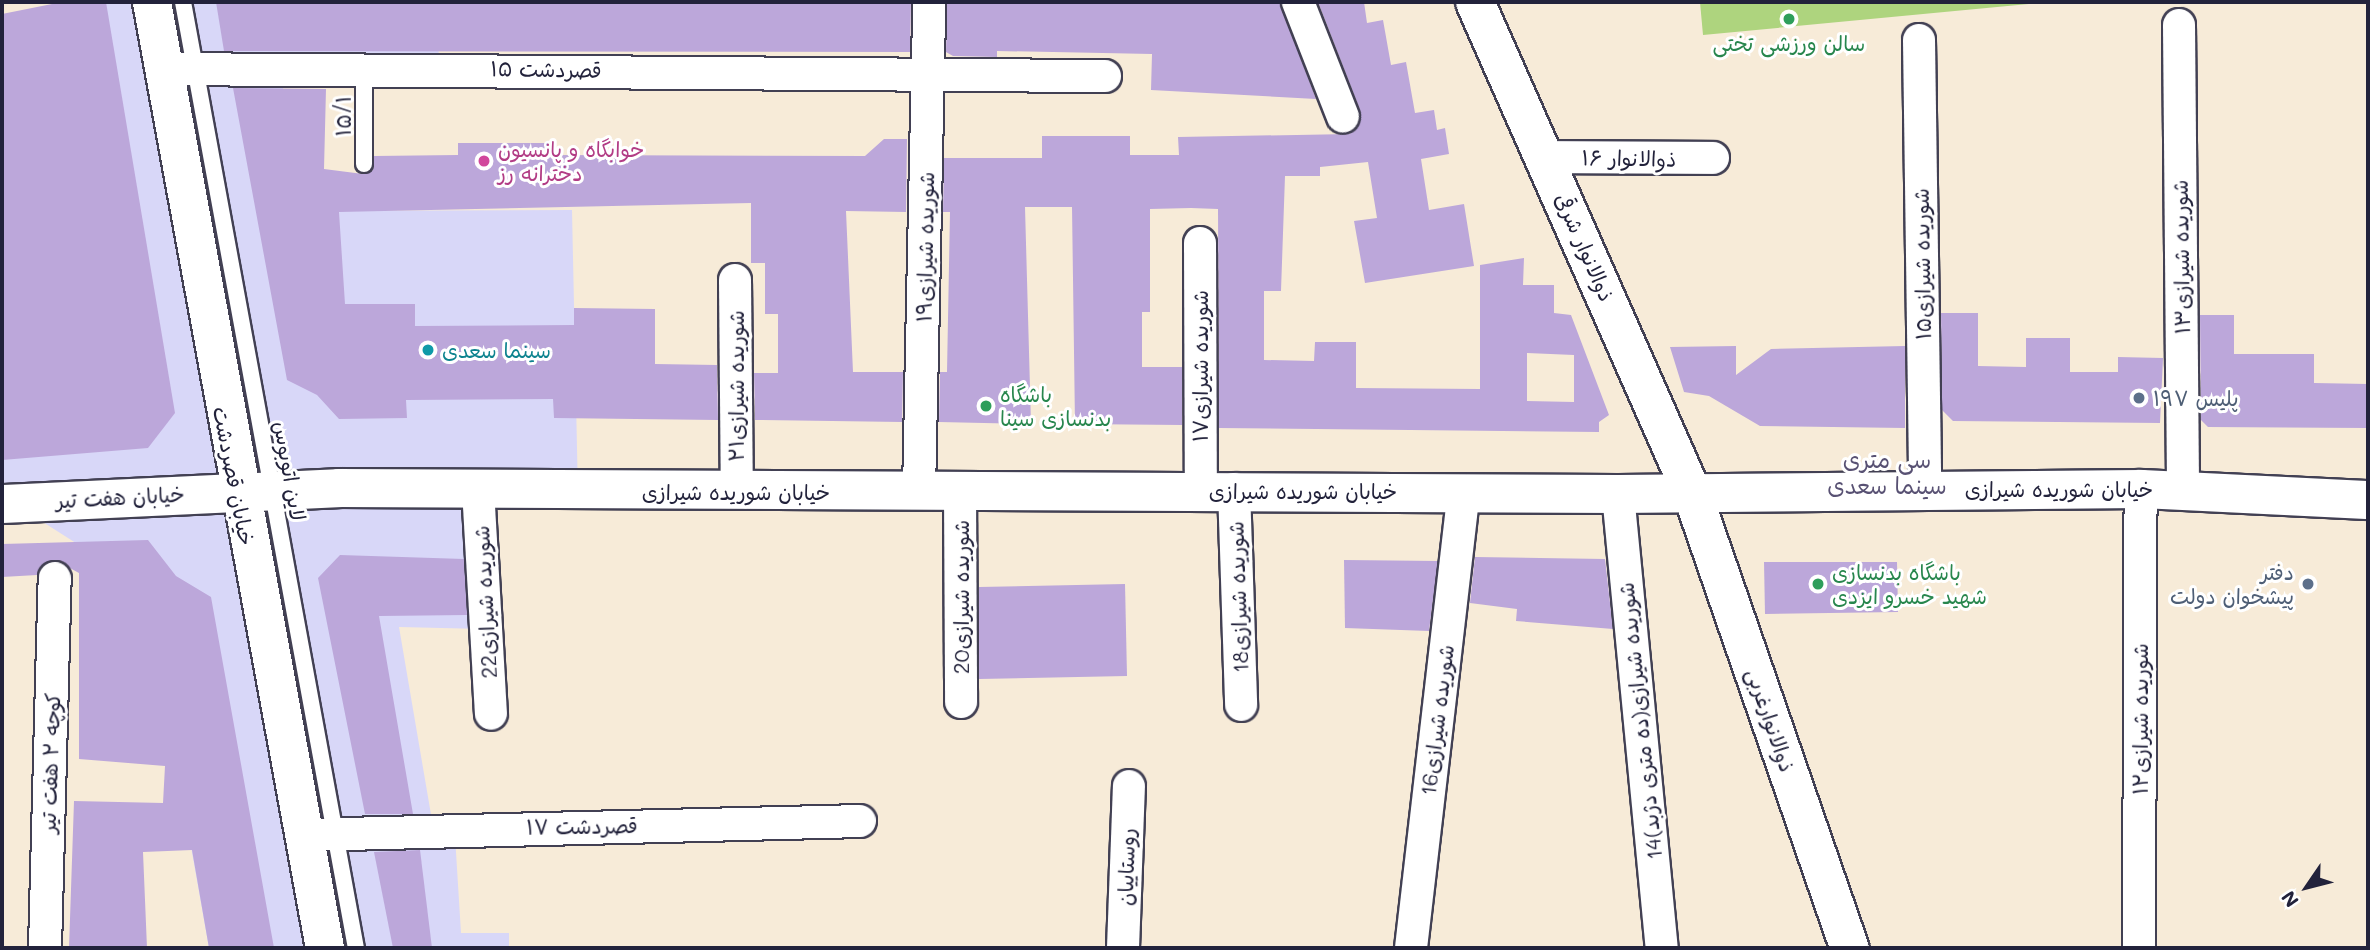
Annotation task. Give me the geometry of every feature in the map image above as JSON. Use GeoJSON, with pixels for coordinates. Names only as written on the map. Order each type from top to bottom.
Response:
{"type":"FeatureCollection","features":[{"type":"Feature","properties":{"kind":"main road","name":"خیابان قصردشت"},"geometry":{"type":"LineString","coordinates":[[152,2],[179,68],[320,834],[325,948]]}},
{"type":"Feature","properties":{"kind":"main road","name":"ذوالانوار شرقی"},"geometry":{"type":"LineString","coordinates":[[1475,2],[1546,157],[1692,493]]}},
{"type":"Feature","properties":{"kind":"main road","name":"خیابان شوریده شیرازی"},"geometry":{"type":"LineString","coordinates":[[255,490],[1217,490],[1618,494],[1926,488],[2140,489],[2368,500]]}},
{"type":"Feature","properties":{"kind":"main road","name":"خیابان هفت تیر"},"geometry":{"type":"LineString","coordinates":[[2,504],[255,490]]}},
{"type":"Feature","properties":{"kind":"main road","name":"ذوالانوارغربی"},"geometry":{"type":"LineString","coordinates":[[1692,493],[1850,948]]}},
{"type":"Feature","properties":{"kind":"street","name":"شوریده شیرازی۱۹"},"geometry":{"type":"LineString","coordinates":[[919,492],[929,2]]}},
{"type":"Feature","properties":{"kind":"street"},"geometry":{"type":"LineString","coordinates":[[1298,2],[1343,117]]}},
{"type":"Feature","properties":{"kind":"street","name":"شوریده شیرازی۱۳"},"geometry":{"type":"LineString","coordinates":[[2179,25],[2183,490]]}},
{"type":"Feature","properties":{"kind":"street","name":"شوریده شیرازی۱۵"},"geometry":{"type":"LineString","coordinates":[[1919,40],[1926,488]]}},
{"type":"Feature","properties":{"kind":"street","name":"قصردشت ۱۵"},"geometry":{"type":"LineString","coordinates":[[179,68],[1105,76]]}},
{"type":"Feature","properties":{"kind":"street","name":"ذوالانوار ۱۶"},"geometry":{"type":"LineString","coordinates":[[1546,157],[1713,159]]}},
{"type":"Feature","properties":{"kind":"street","name":"شوریده شیرازی۱۷"},"geometry":{"type":"LineString","coordinates":[[1200,243],[1217,490]]}},
{"type":"Feature","properties":{"kind":"street","name":"شوریده شیرازی۲۱"},"geometry":{"type":"LineString","coordinates":[[735,281],[737,492]]}},
{"type":"Feature","properties":{"kind":"street","name":"22شوریده شیرازی"},"geometry":{"type":"LineString","coordinates":[[478,489],[491,714]]}},
{"type":"Feature","properties":{"kind":"street","name":"شوریده شیرازی۱۲"},"geometry":{"type":"LineString","coordinates":[[2139,948],[2140,489]]}},
{"type":"Feature","properties":{"kind":"street","name":"18شوریده شیرازی"},"geometry":{"type":"LineString","coordinates":[[1217,490],[1241,705]]}},
{"type":"Feature","properties":{"kind":"street","name":"20شوریده شیرازی"},"geometry":{"type":"LineString","coordinates":[[960,492],[961,702]]}},
{"type":"Feature","properties":{"kind":"street","name":"شوریده شیرازی16"},"geometry":{"type":"LineString","coordinates":[[1411,948],[1464,492]]}},
{"type":"Feature","properties":{"kind":"street","name":"14شوریده شیرازی(ده متری دژبد)"},"geometry":{"type":"LineString","coordinates":[[1618,494],[1662,948]]}},
{"type":"Feature","properties":{"kind":"street","name":"کوچه ۲ هفت تیر"},"geometry":{"type":"LineString","coordinates":[[45,948],[55,578]]}},
{"type":"Feature","properties":{"kind":"street","name":"روستاییان"},"geometry":{"type":"LineString","coordinates":[[1123,948],[1129,786]]}},
{"type":"Feature","properties":{"kind":"street","name":"قصردشت ۱۷"},"geometry":{"type":"LineString","coordinates":[[320,834],[860,821]]}},
{"type":"Feature","properties":{"kind":"lane"},"geometry":{"type":"LineString","coordinates":[[179,68],[183,2]]}},
{"type":"Feature","properties":{"kind":"lane","name":"۱۵/۱"},"geometry":{"type":"LineString","coordinates":[[364,68],[364,164]]}},
{"type":"Feature","properties":{"kind":"lane"},"geometry":{"type":"LineString","coordinates":[[320,834],[356,948]]}},
{"type":"Feature","properties":{"kind":"shaded area"},"geometry":{"type":"Polygon","coordinates":[[[86,2],[438,2],[439,83],[283,87],[281,211],[572,210],[578,495],[480,498],[484,629],[399,627],[435,838],[455,836],[461,933],[509,933],[509,948],[209,948],[180,785],[79,545],[2,496],[2,79],[79,69],[86,2]]]}},
{"type":"Feature","properties":{"kind":"green space","name":"سالن ورزشی تختی"},"geometry":{"type":"Polygon","coordinates":[[[1700,2],[2050,2],[1703,35],[1700,2]]]}},
{"type":"Feature","properties":{"kind":"building"},"geometry":{"type":"Polygon","coordinates":[[[62,2],[106,2],[175,413],[148,448],[2,460],[2,14],[62,2]]]}},
{"type":"Feature","properties":{"kind":"building"},"geometry":{"type":"Polygon","coordinates":[[[216,2],[911,2],[910,52],[224,51],[216,2]]]}},
{"type":"Feature","properties":{"kind":"building"},"geometry":{"type":"Polygon","coordinates":[[[947,2],[1280,2],[1316,99],[1151,90],[1152,54],[997,51],[997,57],[953,56],[946,52],[947,2]]]}},
{"type":"Feature","properties":{"kind":"building"},"geometry":{"type":"Polygon","coordinates":[[[1318,2],[1364,2],[1367,23],[1383,20],[1391,65],[1406,62],[1415,113],[1434,110],[1437,130],[1445,128],[1449,154],[1421,159],[1429,210],[1464,204],[1474,266],[1365,283],[1354,221],[1377,218],[1368,162],[1320,167],[1320,176],[1285,176],[1281,291],[1264,291],[1264,360],[1314,361],[1315,342],[1356,342],[1356,388],[1480,389],[1480,265],[1524,258],[1523,285],[1554,285],[1554,313],[1571,315],[1609,415],[1599,422],[1599,432],[1219,428],[1218,209],[1191,208],[1150,209],[1150,312],[1142,312],[1142,367],[1182,367],[1182,425],[1075,424],[1072,207],[1025,207],[1031,424],[939,422],[940,372],[947,372],[950,212],[943,212],[944,158],[1042,158],[1042,136],[1130,136],[1130,155],[1179,155],[1178,137],[1350,134],[1360,110],[1318,2]],[[1527,353],[1527,401],[1574,402],[1574,355],[1527,353]]]}},
{"type":"Feature","properties":{"kind":"building"},"geometry":{"type":"Polygon","coordinates":[[[233,88],[326,89],[324,169],[363,174],[373,170],[374,156],[458,155],[458,143],[548,143],[548,155],[865,156],[884,139],[907,139],[906,212],[846,211],[853,372],[903,372],[902,422],[755,420],[754,373],[778,373],[778,314],[765,314],[765,263],[751,263],[751,203],[339,212],[345,304],[415,304],[415,326],[574,325],[574,308],[655,309],[655,364],[717,365],[718,420],[554,418],[553,399],[406,400],[407,418],[339,419],[317,395],[287,380],[233,88]]]}},
{"type":"Feature","properties":{"kind":"building"},"geometry":{"type":"Polygon","coordinates":[[[1941,313],[1978,313],[1978,366],[2026,367],[2026,338],[2070,338],[2070,372],[2118,372],[2118,357],[2163,358],[2160,423],[1953,421],[1942,410],[1941,313]]]}},
{"type":"Feature","properties":{"kind":"building"},"geometry":{"type":"Polygon","coordinates":[[[2200,315],[2234,315],[2234,354],[2314,354],[2314,383],[2368,384],[2368,428],[2208,427],[2201,420],[2200,315]]]}},
{"type":"Feature","properties":{"kind":"building"},"geometry":{"type":"Polygon","coordinates":[[[1736,346],[1736,375],[1771,349],[1905,346],[1905,428],[1760,426],[1709,396],[1684,392],[1670,347],[1736,346]]]}},
{"type":"Feature","properties":{"kind":"building"},"geometry":{"type":"Polygon","coordinates":[[[148,540],[176,576],[211,597],[274,948],[209,948],[192,850],[143,852],[147,948],[69,948],[74,801],[163,803],[165,766],[79,759],[79,573],[55,560],[37,575],[2,577],[2,544],[148,540]]]}},
{"type":"Feature","properties":{"kind":"building"},"geometry":{"type":"Polygon","coordinates":[[[340,555],[464,559],[467,615],[379,616],[413,814],[365,814],[318,578],[340,555]]]}},
{"type":"Feature","properties":{"kind":"building"},"geometry":{"type":"Polygon","coordinates":[[[1475,557],[1605,559],[1613,629],[1516,621],[1517,609],[1470,603],[1475,557]]]}},
{"type":"Feature","properties":{"kind":"building"},"geometry":{"type":"Polygon","coordinates":[[[1344,560],[1438,561],[1429,631],[1345,628],[1344,560]]]}},
{"type":"Feature","properties":{"kind":"building"},"geometry":{"type":"Polygon","coordinates":[[[1764,562],[1897,562],[1898,612],[1765,614],[1764,562]]]}},
{"type":"Feature","properties":{"kind":"building"},"geometry":{"type":"Polygon","coordinates":[[[1125,584],[1127,676],[979,679],[979,587],[1125,584]]]}},
{"type":"Feature","properties":{"kind":"building"},"geometry":{"type":"Polygon","coordinates":[[[420,850],[432,948],[393,948],[374,852],[420,850]]]}},
{"type":"Feature","properties":{"kind":"place","name":"سالن ورزشی تختی"},"geometry":{"type":"Point","coordinates":[1789,19]}},
{"type":"Feature","properties":{"kind":"place","name":"خوابگاه و پانسیون دخترانه رز"},"geometry":{"type":"Point","coordinates":[484,161]}},
{"type":"Feature","properties":{"kind":"place","name":"سینما سعدی"},"geometry":{"type":"Point","coordinates":[428,350]}},
{"type":"Feature","properties":{"kind":"place","name":"پلیس ۱۹۷"},"geometry":{"type":"Point","coordinates":[2139,398]}},
{"type":"Feature","properties":{"kind":"place","name":"باشگاه بدنسازی سینا"},"geometry":{"type":"Point","coordinates":[986,406]}},
{"type":"Feature","properties":{"kind":"place","name":"باشگاه بدنسازی شهید خسرو ایزدی"},"geometry":{"type":"Point","coordinates":[1818,584]}},
{"type":"Feature","properties":{"kind":"place","name":"دفتر پیشخوان دولت"},"geometry":{"type":"Point","coordinates":[2308,584]}},
{"type":"Feature","properties":{"kind":"district","name":"سی متری سینما سعدی"},"geometry":{"type":"Point","coordinates":[1887,472]}}]}
